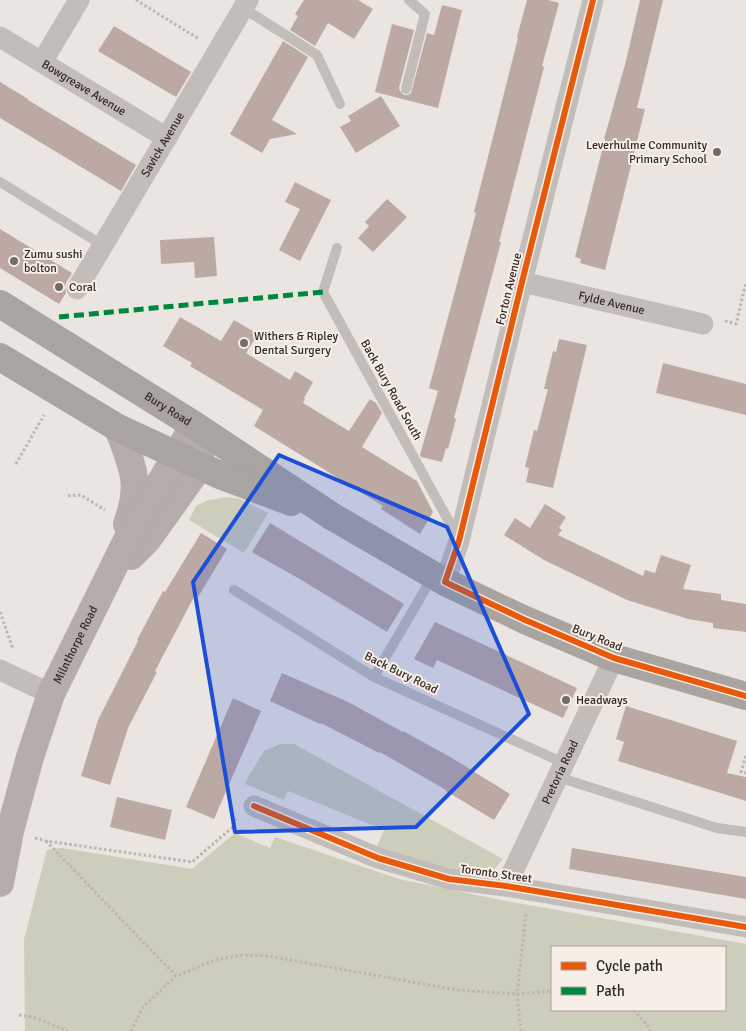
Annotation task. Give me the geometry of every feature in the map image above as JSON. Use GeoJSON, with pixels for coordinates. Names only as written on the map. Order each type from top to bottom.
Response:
{"type":"FeatureCollection","features":[{"type":"Feature","properties":{"kind":"highway","name":"Bury Road"},"geometry":{"type":"LineString","coordinates":[[0,304],[197,426],[333,517],[439,579],[525,620],[614,658],[746,696]]}},
{"type":"Feature","properties":{"kind":"highway","name":"Bury Road"},"geometry":{"type":"LineString","coordinates":[[0,357],[118,428],[228,479],[333,517]]}},
{"type":"Feature","properties":{"kind":"street"},"geometry":{"type":"LineString","coordinates":[[42,62],[78,0]]}},
{"type":"Feature","properties":{"kind":"street","name":"Forton Avenue"},"geometry":{"type":"LineString","coordinates":[[439,579],[459,541],[593,0]]}},
{"type":"Feature","properties":{"kind":"street","name":"Savick Avenue"},"geometry":{"type":"LineString","coordinates":[[77,289],[245,4]]}},
{"type":"Feature","properties":{"kind":"street","name":"Bowgreave Avenue"},"geometry":{"type":"LineString","coordinates":[[0,37],[167,138]]}},
{"type":"Feature","properties":{"kind":"street","name":"Fylde Avenue"},"geometry":{"type":"LineString","coordinates":[[522,282],[703,324]]}},
{"type":"Feature","properties":{"kind":"street","name":"Milnthorpe Road"},"geometry":{"type":"LineString","coordinates":[[2,866],[30,756],[51,694],[128,538],[188,461],[197,426]]}},
{"type":"Feature","properties":{"kind":"street"},"geometry":{"type":"LineString","coordinates":[[105,584],[134,503],[133,467],[118,428]]}},
{"type":"Feature","properties":{"kind":"street","name":"Pretoria Road"},"geometry":{"type":"LineString","coordinates":[[506,886],[614,658]]}},
{"type":"Feature","properties":{"kind":"street"},"geometry":{"type":"LineString","coordinates":[[8,674],[51,694]]}},
{"type":"Feature","properties":{"kind":"street","name":"Toronto Street"},"geometry":{"type":"LineString","coordinates":[[254,806],[378,858],[449,879],[506,886],[746,927]]}},
{"type":"Feature","properties":{"kind":"lane"},"geometry":{"type":"LineString","coordinates":[[406,89],[425,14],[409,0]]}},
{"type":"Feature","properties":{"kind":"lane"},"geometry":{"type":"LineString","coordinates":[[245,4],[317,55],[340,104]]}},
{"type":"Feature","properties":{"kind":"lane"},"geometry":{"type":"LineString","coordinates":[[0,182],[104,246]]}},
{"type":"Feature","properties":{"kind":"lane","name":"Back Bury Road South"},"geometry":{"type":"LineString","coordinates":[[337,248],[323,292],[459,541]]}},
{"type":"Feature","properties":{"kind":"lane"},"geometry":{"type":"LineString","coordinates":[[374,677],[439,579]]}},
{"type":"Feature","properties":{"kind":"lane","name":"Back Bury Road"},"geometry":{"type":"LineString","coordinates":[[234,590],[374,677],[561,770],[717,828],[746,832]]}},
{"type":"Feature","properties":{"kind":"path"},"geometry":{"type":"LineString","coordinates":[[136,0],[218,51]]}},
{"type":"Feature","properties":{"kind":"path"},"geometry":{"type":"LineString","coordinates":[[703,324],[725,321],[736,324],[746,282]]}},
{"type":"Feature","properties":{"kind":"path"},"geometry":{"type":"LineString","coordinates":[[16,464],[58,392]]}},
{"type":"Feature","properties":{"kind":"path"},"geometry":{"type":"LineString","coordinates":[[68,496],[81,495],[106,511]]}},
{"type":"Feature","properties":{"kind":"path"},"geometry":{"type":"LineString","coordinates":[[0,612],[16,659],[8,674]]}},
{"type":"Feature","properties":{"kind":"path"},"geometry":{"type":"LineString","coordinates":[[746,756],[741,772],[746,773]]}},
{"type":"Feature","properties":{"kind":"path"},"geometry":{"type":"LineString","coordinates":[[176,976],[46,841],[192,862],[233,827],[244,801],[254,806]]}},
{"type":"Feature","properties":{"kind":"path"},"geometry":{"type":"LineString","coordinates":[[521,1031],[517,994],[529,890]]}},
{"type":"Feature","properties":{"kind":"path"},"geometry":{"type":"LineString","coordinates":[[131,1031],[143,1007],[176,976],[218,958],[244,955],[268,956],[457,990],[517,994],[551,991]]}},
{"type":"Feature","properties":{"kind":"path"},"geometry":{"type":"LineString","coordinates":[[635,1011],[650,1031]]}},
{"type":"Feature","properties":{"kind":"path"},"geometry":{"type":"LineString","coordinates":[[19,1015],[34,1017],[68,1031]]}},
{"type":"Feature","properties":{"kind":"highlighted area"},"geometry":{"type":"Polygon","coordinates":[[[279,455],[447,527],[529,714],[416,827],[235,832],[193,582],[279,455]]]}},
{"type":"Feature","properties":{"kind":"green space"},"geometry":{"type":"Polygon","coordinates":[[[228,497],[240,499],[268,513],[244,553],[189,520],[196,506],[208,500],[228,497]]]}},
{"type":"Feature","properties":{"kind":"green space"},"geometry":{"type":"Polygon","coordinates":[[[280,744],[294,744],[503,859],[494,870],[482,876],[375,851],[384,830],[288,791],[284,800],[245,784],[264,751],[280,744]]]}},
{"type":"Feature","properties":{"kind":"green space"},"geometry":{"type":"Polygon","coordinates":[[[235,833],[270,848],[275,837],[399,879],[501,900],[746,944],[746,1031],[25,1031],[24,939],[47,850],[62,848],[192,869],[235,833]]]}},
{"type":"Feature","properties":{"kind":"building"},"geometry":{"type":"Polygon","coordinates":[[[304,0],[358,0],[373,9],[354,39],[328,23],[315,46],[290,30],[298,16],[295,14],[304,0]]]}},
{"type":"Feature","properties":{"kind":"building"},"geometry":{"type":"Polygon","coordinates":[[[527,0],[548,0],[559,3],[499,242],[501,242],[454,418],[456,419],[448,449],[446,448],[442,462],[421,457],[420,455],[438,391],[429,388],[476,213],[474,212],[527,0]]]}},
{"type":"Feature","properties":{"kind":"building"},"geometry":{"type":"Polygon","coordinates":[[[640,0],[663,0],[637,108],[645,109],[605,270],[580,263],[581,259],[575,257],[640,0]]]}},
{"type":"Feature","properties":{"kind":"building"},"geometry":{"type":"Polygon","coordinates":[[[442,5],[462,10],[438,108],[375,92],[392,24],[414,30],[399,88],[404,95],[411,93],[427,33],[434,35],[442,5]]]}},
{"type":"Feature","properties":{"kind":"building"},"geometry":{"type":"Polygon","coordinates":[[[114,26],[191,72],[176,97],[98,51],[114,26]]]}},
{"type":"Feature","properties":{"kind":"building"},"geometry":{"type":"Polygon","coordinates":[[[283,41],[308,57],[272,120],[297,134],[270,139],[262,153],[230,134],[283,41]]]}},
{"type":"Feature","properties":{"kind":"building"},"geometry":{"type":"Polygon","coordinates":[[[0,82],[136,165],[121,191],[0,118],[0,82]]]}},
{"type":"Feature","properties":{"kind":"building"},"geometry":{"type":"Polygon","coordinates":[[[381,96],[400,126],[356,153],[340,127],[351,121],[348,116],[381,96]]]}},
{"type":"Feature","properties":{"kind":"building"},"geometry":{"type":"Polygon","coordinates":[[[295,182],[331,200],[300,261],[279,250],[300,209],[285,202],[295,182]]]}},
{"type":"Feature","properties":{"kind":"building"},"geometry":{"type":"Polygon","coordinates":[[[387,199],[407,217],[373,252],[358,238],[369,226],[365,222],[387,199]]]}},
{"type":"Feature","properties":{"kind":"building"},"geometry":{"type":"Polygon","coordinates":[[[0,229],[72,273],[66,283],[66,293],[59,304],[0,268],[0,229]]]}},
{"type":"Feature","properties":{"kind":"building"},"geometry":{"type":"Polygon","coordinates":[[[214,237],[217,276],[195,278],[194,262],[161,264],[160,240],[214,237]]]}},
{"type":"Feature","properties":{"kind":"building"},"geometry":{"type":"Polygon","coordinates":[[[180,317],[221,341],[234,320],[258,334],[246,353],[290,380],[295,371],[313,382],[303,403],[349,431],[370,399],[376,403],[382,413],[362,447],[417,481],[433,512],[420,534],[381,509],[383,506],[254,426],[263,410],[190,366],[192,363],[163,346],[180,317]]]}},
{"type":"Feature","properties":{"kind":"building"},"geometry":{"type":"Polygon","coordinates":[[[559,339],[587,345],[553,488],[526,482],[529,468],[525,467],[534,430],[537,431],[548,389],[544,389],[553,351],[556,352],[559,339]]]}},
{"type":"Feature","properties":{"kind":"building"},"geometry":{"type":"Polygon","coordinates":[[[663,363],[746,384],[746,415],[656,393],[663,363]]]}},
{"type":"Feature","properties":{"kind":"building"},"geometry":{"type":"Polygon","coordinates":[[[545,504],[566,517],[559,528],[562,530],[558,535],[643,576],[645,570],[655,573],[661,555],[691,565],[683,589],[721,594],[721,600],[746,604],[746,632],[713,628],[713,623],[688,619],[627,600],[544,560],[504,535],[515,518],[530,528],[545,504]]]}},
{"type":"Feature","properties":{"kind":"building"},"geometry":{"type":"Polygon","coordinates":[[[270,523],[404,604],[387,632],[252,552],[270,523]]]}},
{"type":"Feature","properties":{"kind":"building"},"geometry":{"type":"Polygon","coordinates":[[[201,533],[227,549],[198,597],[195,595],[155,671],[157,672],[128,728],[110,785],[81,776],[98,720],[137,640],[163,591],[165,592],[201,533]]]}},
{"type":"Feature","properties":{"kind":"building"},"geometry":{"type":"Polygon","coordinates":[[[435,622],[577,688],[563,718],[437,660],[433,668],[414,659],[435,622]]]}},
{"type":"Feature","properties":{"kind":"building"},"geometry":{"type":"Polygon","coordinates":[[[282,673],[348,702],[403,731],[452,758],[510,794],[494,820],[380,752],[270,701],[282,673]]]}},
{"type":"Feature","properties":{"kind":"building"},"geometry":{"type":"Polygon","coordinates":[[[233,698],[261,711],[214,819],[186,807],[233,698]]]}},
{"type":"Feature","properties":{"kind":"building"},"geometry":{"type":"Polygon","coordinates":[[[626,706],[737,741],[727,773],[746,777],[746,801],[618,761],[624,742],[616,739],[626,706]]]}},
{"type":"Feature","properties":{"kind":"building"},"geometry":{"type":"Polygon","coordinates":[[[117,797],[172,810],[165,840],[110,827],[117,797]]]}},
{"type":"Feature","properties":{"kind":"building"},"geometry":{"type":"Polygon","coordinates":[[[572,848],[746,877],[746,899],[569,869],[572,848]]]}},
{"type":"Feature","properties":{"kind":"marked path"},"geometry":{"type":"LineString","coordinates":[[59,317],[323,292]]}},
{"type":"Feature","properties":{"kind":"cycle path"},"geometry":{"type":"LineString","coordinates":[[593,0],[459,541],[445,582],[525,620],[614,658],[746,696]]}},
{"type":"Feature","properties":{"kind":"cycle path"},"geometry":{"type":"LineString","coordinates":[[254,806],[378,858],[449,879],[506,886],[746,927]]}},
{"type":"Feature","properties":{"kind":"place","name":"Leverhulme Community Primary School"},"geometry":{"type":"Point","coordinates":[717,152]}},
{"type":"Feature","properties":{"kind":"place","name":"Zumu sushi bolton"},"geometry":{"type":"Point","coordinates":[14,261]}},
{"type":"Feature","properties":{"kind":"place","name":"Coral"},"geometry":{"type":"Point","coordinates":[59,287]}},
{"type":"Feature","properties":{"kind":"place","name":"Withers & Ripley Dental Surgery"},"geometry":{"type":"Point","coordinates":[244,343]}},
{"type":"Feature","properties":{"kind":"place","name":"Headways"},"geometry":{"type":"Point","coordinates":[566,700]}}]}
